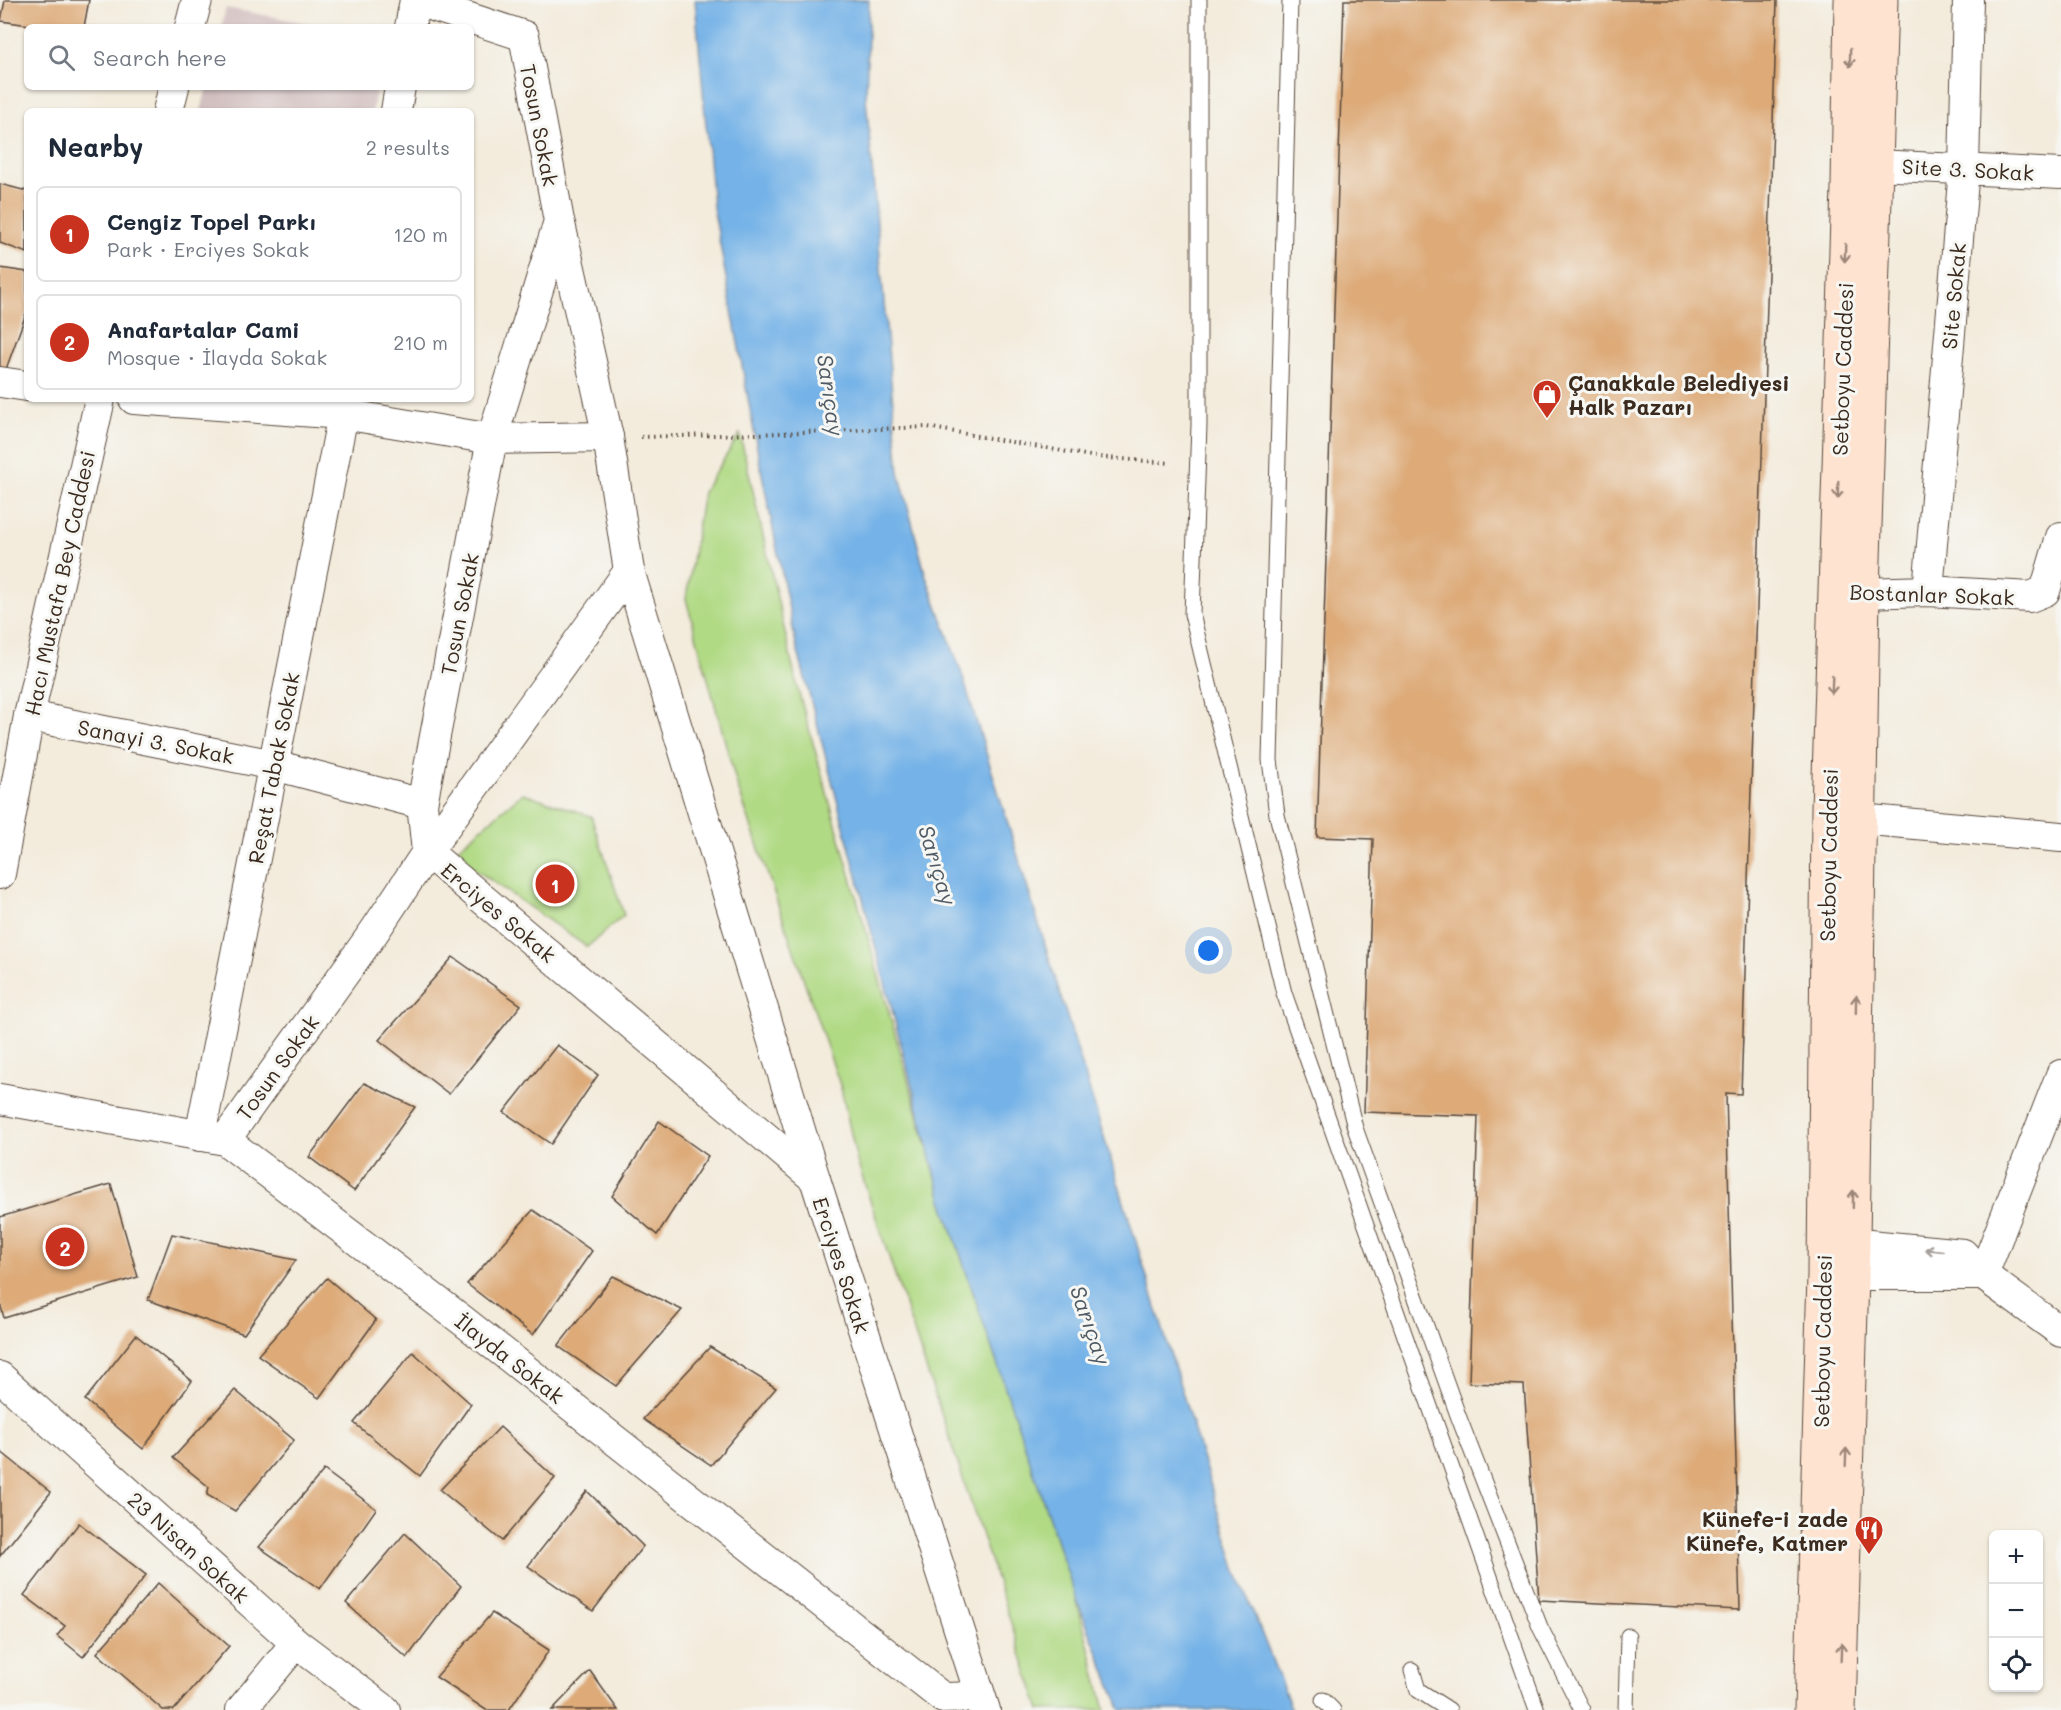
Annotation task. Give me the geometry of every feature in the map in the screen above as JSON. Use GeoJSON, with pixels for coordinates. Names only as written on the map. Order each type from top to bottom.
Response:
{"type":"FeatureCollection","features":[{"type":"Feature","properties":{"kind":"main road","name":"Setboyu Caddesi"},"geometry":{"type":"LineString","coordinates":[[1811,1710],[1838,1258],[1859,819],[1849,592],[1848,187],[1851,0]]}},
{"type":"Feature","properties":{"kind":"main road","name":"Setboyu Caddesi"},"geometry":{"type":"LineString","coordinates":[[1839,1710],[1838,1258],[1828,808],[1849,592],[1876,165],[1881,0]]}},
{"type":"Feature","properties":{"kind":"street"},"geometry":{"type":"LineString","coordinates":[[191,24],[197,0]]}},
{"type":"Feature","properties":{"kind":"street"},"geometry":{"type":"LineString","coordinates":[[411,24],[415,0]]}},
{"type":"Feature","properties":{"kind":"street","name":"Tosun Sokak"},"geometry":{"type":"LineString","coordinates":[[213,1138],[374,932],[427,852],[422,804],[492,439],[559,221],[524,36],[415,0]]}},
{"type":"Feature","properties":{"kind":"street","name":"Site Sokak"},"geometry":{"type":"LineString","coordinates":[[1928,591],[1964,169],[1968,0]]}},
{"type":"Feature","properties":{"kind":"street"},"geometry":{"type":"LineString","coordinates":[[169,108],[173,90]]}},
{"type":"Feature","properties":{"kind":"street"},"geometry":{"type":"LineString","coordinates":[[396,108],[400,90]]}},
{"type":"Feature","properties":{"kind":"street","name":"Site 3. Sokak"},"geometry":{"type":"LineString","coordinates":[[1876,165],[2061,174]]}},
{"type":"Feature","properties":{"kind":"street"},"geometry":{"type":"LineString","coordinates":[[559,221],[608,437],[629,571],[815,1179]]}},
{"type":"Feature","properties":{"kind":"street"},"geometry":{"type":"LineString","coordinates":[[0,382],[24,386]]}},
{"type":"Feature","properties":{"kind":"street","name":"Hacı Mustafa Bey Caddesi"},"geometry":{"type":"LineString","coordinates":[[0,874],[29,716],[99,402]]}},
{"type":"Feature","properties":{"kind":"street"},"geometry":{"type":"LineString","coordinates":[[224,402],[345,406],[492,439],[608,437]]}},
{"type":"Feature","properties":{"kind":"street","name":"Reşat Tabak Sokak"},"geometry":{"type":"LineString","coordinates":[[213,1138],[274,765],[345,406]]}},
{"type":"Feature","properties":{"kind":"street","name":"Bostanlar Sokak"},"geometry":{"type":"LineString","coordinates":[[1849,592],[1928,591],[2030,597],[2045,591],[2061,537]]}},
{"type":"Feature","properties":{"kind":"street"},"geometry":{"type":"LineString","coordinates":[[427,852],[629,571]]}},
{"type":"Feature","properties":{"kind":"street","name":"Sanayi 3. Sokak"},"geometry":{"type":"LineString","coordinates":[[29,716],[274,765],[422,804]]}},
{"type":"Feature","properties":{"kind":"street"},"geometry":{"type":"LineString","coordinates":[[1859,819],[2061,837]]}},
{"type":"Feature","properties":{"kind":"street","name":"Erciyes Sokak"},"geometry":{"type":"LineString","coordinates":[[427,852],[815,1179],[983,1703]]}},
{"type":"Feature","properties":{"kind":"street"},"geometry":{"type":"LineString","coordinates":[[1983,1275],[2061,1075]]}},
{"type":"Feature","properties":{"kind":"street","name":"İlayda Sokak"},"geometry":{"type":"LineString","coordinates":[[0,1099],[213,1138],[462,1320],[943,1698],[983,1703]]}},
{"type":"Feature","properties":{"kind":"street"},"geometry":{"type":"LineString","coordinates":[[1838,1258],[1983,1275],[2061,1332]]}},
{"type":"Feature","properties":{"kind":"street","name":"23 Nisan Sokak"},"geometry":{"type":"LineString","coordinates":[[0,1377],[296,1643],[386,1710]]}},
{"type":"Feature","properties":{"kind":"street"},"geometry":{"type":"LineString","coordinates":[[241,1710],[296,1643]]}},
{"type":"Feature","properties":{"kind":"lane"},"geometry":{"type":"LineString","coordinates":[[1199,0],[1198,465],[1192,614],[1284,993],[1537,1710]]}},
{"type":"Feature","properties":{"kind":"lane"},"geometry":{"type":"LineString","coordinates":[[1290,0],[1270,760],[1277,815],[1355,1128],[1459,1418],[1540,1627],[1582,1710]]}},
{"type":"Feature","properties":{"kind":"lane"},"geometry":{"type":"LineString","coordinates":[[1626,1710],[1628,1636]]}},
{"type":"Feature","properties":{"kind":"lane"},"geometry":{"type":"LineString","coordinates":[[1412,1670],[1418,1690],[1449,1710]]}},
{"type":"Feature","properties":{"kind":"path"},"geometry":{"type":"LineString","coordinates":[[608,437],[927,427],[1096,457],[1198,465]]}},
{"type":"Feature","properties":{"kind":"shaded area"},"geometry":{"type":"Polygon","coordinates":[[[226,8],[312,24],[222,24],[226,8]]]}},
{"type":"Feature","properties":{"kind":"shaded area"},"geometry":{"type":"Polygon","coordinates":[[[206,90],[376,90],[373,108],[202,108],[206,90]]]}},
{"type":"Feature","properties":{"kind":"green space"},"geometry":{"type":"Polygon","coordinates":[[[740,434],[798,690],[942,1200],[1076,1598],[1105,1710],[1040,1710],[857,1161],[841,1088],[737,785],[686,599],[703,492],[740,434]]]}},
{"type":"Feature","properties":{"kind":"green space"},"geometry":{"type":"Polygon","coordinates":[[[523,793],[591,816],[624,915],[587,947],[452,853],[523,793]]]}},
{"type":"Feature","properties":{"kind":"water","name":"Sarıçay"},"geometry":{"type":"Polygon","coordinates":[[[695,0],[869,0],[866,98],[899,472],[925,573],[962,674],[1237,1571],[1292,1710],[1121,1710],[1076,1598],[942,1200],[796,644],[759,459],[713,206],[695,0]]]}},
{"type":"Feature","properties":{"kind":"building"},"geometry":{"type":"Polygon","coordinates":[[[5,0],[89,0],[85,24],[24,24],[1,21],[5,0]]]}},
{"type":"Feature","properties":{"kind":"building","name":"Çanakkale Belediyesi Halk Pazarı"},"geometry":{"type":"Polygon","coordinates":[[[1344,0],[1777,0],[1741,1094],[1726,1093],[1740,1610],[1539,1600],[1524,1385],[1469,1383],[1478,1116],[1364,1112],[1373,839],[1317,837],[1344,0]]]}},
{"type":"Feature","properties":{"kind":"building"},"geometry":{"type":"Polygon","coordinates":[[[0,184],[24,190],[24,252],[0,243],[0,184]]]}},
{"type":"Feature","properties":{"kind":"building"},"geometry":{"type":"Polygon","coordinates":[[[0,268],[24,272],[24,319],[5,372],[0,371],[0,268]]]}},
{"type":"Feature","properties":{"kind":"building"},"geometry":{"type":"Polygon","coordinates":[[[453,957],[521,1005],[449,1094],[379,1040],[453,957]]]}},
{"type":"Feature","properties":{"kind":"building"},"geometry":{"type":"Polygon","coordinates":[[[557,1045],[598,1075],[551,1144],[504,1112],[557,1045]]]}},
{"type":"Feature","properties":{"kind":"building"},"geometry":{"type":"Polygon","coordinates":[[[364,1083],[415,1107],[354,1191],[309,1157],[364,1083]]]}},
{"type":"Feature","properties":{"kind":"building"},"geometry":{"type":"Polygon","coordinates":[[[659,1121],[708,1156],[657,1235],[612,1196],[659,1121]]]}},
{"type":"Feature","properties":{"kind":"building"},"geometry":{"type":"Polygon","coordinates":[[[111,1184],[138,1277],[4,1318],[0,1303],[0,1217],[111,1184]]]}},
{"type":"Feature","properties":{"kind":"building"},"geometry":{"type":"Polygon","coordinates":[[[533,1210],[592,1251],[533,1335],[467,1284],[533,1210]]]}},
{"type":"Feature","properties":{"kind":"building"},"geometry":{"type":"Polygon","coordinates":[[[172,1234],[296,1260],[244,1334],[148,1300],[172,1234]]]}},
{"type":"Feature","properties":{"kind":"building"},"geometry":{"type":"Polygon","coordinates":[[[613,1276],[682,1310],[616,1386],[558,1346],[613,1276]]]}},
{"type":"Feature","properties":{"kind":"building"},"geometry":{"type":"Polygon","coordinates":[[[327,1278],[376,1320],[319,1398],[258,1355],[327,1278]]]}},
{"type":"Feature","properties":{"kind":"building"},"geometry":{"type":"Polygon","coordinates":[[[136,1335],[192,1381],[143,1449],[85,1400],[136,1335]]]}},
{"type":"Feature","properties":{"kind":"building"},"geometry":{"type":"Polygon","coordinates":[[[710,1347],[776,1388],[711,1465],[643,1419],[710,1347]]]}},
{"type":"Feature","properties":{"kind":"building"},"geometry":{"type":"Polygon","coordinates":[[[413,1352],[471,1404],[420,1476],[354,1423],[413,1352]]]}},
{"type":"Feature","properties":{"kind":"building"},"geometry":{"type":"Polygon","coordinates":[[[235,1390],[294,1440],[235,1511],[207,1495],[209,1487],[173,1458],[235,1390]]]}},
{"type":"Feature","properties":{"kind":"building"},"geometry":{"type":"Polygon","coordinates":[[[500,1427],[555,1478],[502,1541],[440,1490],[500,1427]]]}},
{"type":"Feature","properties":{"kind":"building"},"geometry":{"type":"Polygon","coordinates":[[[0,1451],[51,1492],[0,1556],[0,1451]]]}},
{"type":"Feature","properties":{"kind":"building"},"geometry":{"type":"Polygon","coordinates":[[[324,1470],[376,1509],[320,1589],[259,1547],[324,1470]]]}},
{"type":"Feature","properties":{"kind":"building"},"geometry":{"type":"Polygon","coordinates":[[[587,1491],[643,1546],[593,1611],[528,1566],[587,1491]]]}},
{"type":"Feature","properties":{"kind":"building"},"geometry":{"type":"Polygon","coordinates":[[[79,1523],[146,1575],[83,1657],[57,1636],[65,1626],[24,1595],[79,1523]]]}},
{"type":"Feature","properties":{"kind":"building"},"geometry":{"type":"Polygon","coordinates":[[[405,1533],[461,1586],[407,1658],[346,1603],[405,1533]]]}},
{"type":"Feature","properties":{"kind":"building"},"geometry":{"type":"Polygon","coordinates":[[[158,1583],[229,1646],[174,1710],[163,1710],[97,1653],[158,1583]]]}},
{"type":"Feature","properties":{"kind":"building"},"geometry":{"type":"Polygon","coordinates":[[[492,1613],[549,1650],[509,1710],[486,1710],[436,1677],[492,1613]]]}},
{"type":"Feature","properties":{"kind":"building"},"geometry":{"type":"Polygon","coordinates":[[[590,1671],[618,1710],[552,1710],[590,1671]]]}},
{"type":"Feature","properties":{"kind":"place","name":"Çanakkale Belediyesi Halk Pazarı"},"geometry":{"type":"Point","coordinates":[1547,420]}},
{"type":"Feature","properties":{"kind":"place","name":"Cengiz Topel Parkı"},"geometry":{"type":"Point","coordinates":[555,884]}},
{"type":"Feature","properties":{"kind":"place","name":"Anafartalar Cami"},"geometry":{"type":"Point","coordinates":[65,1247]}},
{"type":"Feature","properties":{"kind":"place","name":"Künefe-i zade Künefe, Katmer"},"geometry":{"type":"Point","coordinates":[1869,1556]}}]}
